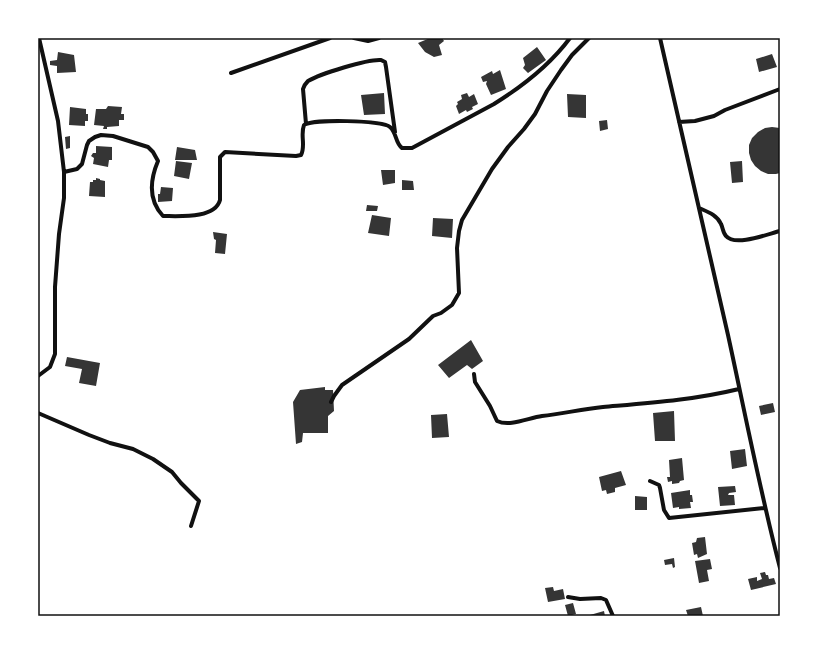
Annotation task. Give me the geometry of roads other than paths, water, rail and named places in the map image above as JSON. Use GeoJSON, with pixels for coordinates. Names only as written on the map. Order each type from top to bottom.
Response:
{"type":"FeatureCollection","features":[{"type":"Feature","properties":{"kind":"street"},"geometry":{"type":"LineString","coordinates":[[38,376],[50,367],[55,354],[56,279],[59,234],[64,198],[64,172],[58,121],[40,38]]}},
{"type":"Feature","properties":{"kind":"street"},"geometry":{"type":"LineString","coordinates":[[231,73],[330,38]]}},
{"type":"Feature","properties":{"kind":"street"},"geometry":{"type":"LineString","coordinates":[[354,38],[368,41],[379,38]]}},
{"type":"Feature","properties":{"kind":"street"},"geometry":{"type":"LineString","coordinates":[[64,172],[77,169],[82,164],[87,144],[95,137],[113,136],[148,147],[153,152],[158,160],[154,169],[151,192],[157,209],[163,216],[184,216],[212,212],[219,205],[220,157],[225,152],[264,155],[301,155],[303,151],[302,132],[306,124],[303,89],[307,82],[318,76],[361,63],[381,60],[385,62],[395,132],[399,146],[402,148],[412,148],[494,104],[551,62],[570,38]]}},
{"type":"Feature","properties":{"kind":"street"},"geometry":{"type":"LineString","coordinates":[[331,402],[342,385],[409,339],[434,316],[448,309],[456,300],[459,293],[457,238],[462,220],[496,164],[508,147],[536,114],[547,91],[561,70],[589,38]]}},
{"type":"Feature","properties":{"kind":"street"},"geometry":{"type":"LineString","coordinates":[[660,38],[699,208],[764,508],[780,568]]}},
{"type":"Feature","properties":{"kind":"street"},"geometry":{"type":"LineString","coordinates":[[679,122],[696,122],[780,89]]}},
{"type":"Feature","properties":{"kind":"street"},"geometry":{"type":"LineString","coordinates":[[306,124],[322,121],[375,122],[390,127],[395,132]]}},
{"type":"Feature","properties":{"kind":"street"},"geometry":{"type":"LineString","coordinates":[[699,208],[713,215],[721,224],[726,236],[735,241],[780,231]]}},
{"type":"Feature","properties":{"kind":"street"},"geometry":{"type":"LineString","coordinates":[[474,374],[475,382],[490,406],[497,421],[501,423],[509,423],[536,417],[602,407],[644,404],[711,396],[739,389]]}},
{"type":"Feature","properties":{"kind":"street"},"geometry":{"type":"LineString","coordinates":[[38,413],[110,443],[133,449],[172,472],[181,484],[199,501],[191,526]]}},
{"type":"Feature","properties":{"kind":"street"},"geometry":{"type":"LineString","coordinates":[[650,481],[660,488],[664,510],[669,518],[764,508]]}},
{"type":"Feature","properties":{"kind":"street"},"geometry":{"type":"LineString","coordinates":[[568,597],[580,599],[601,598],[606,600],[613,616]]}}]}
